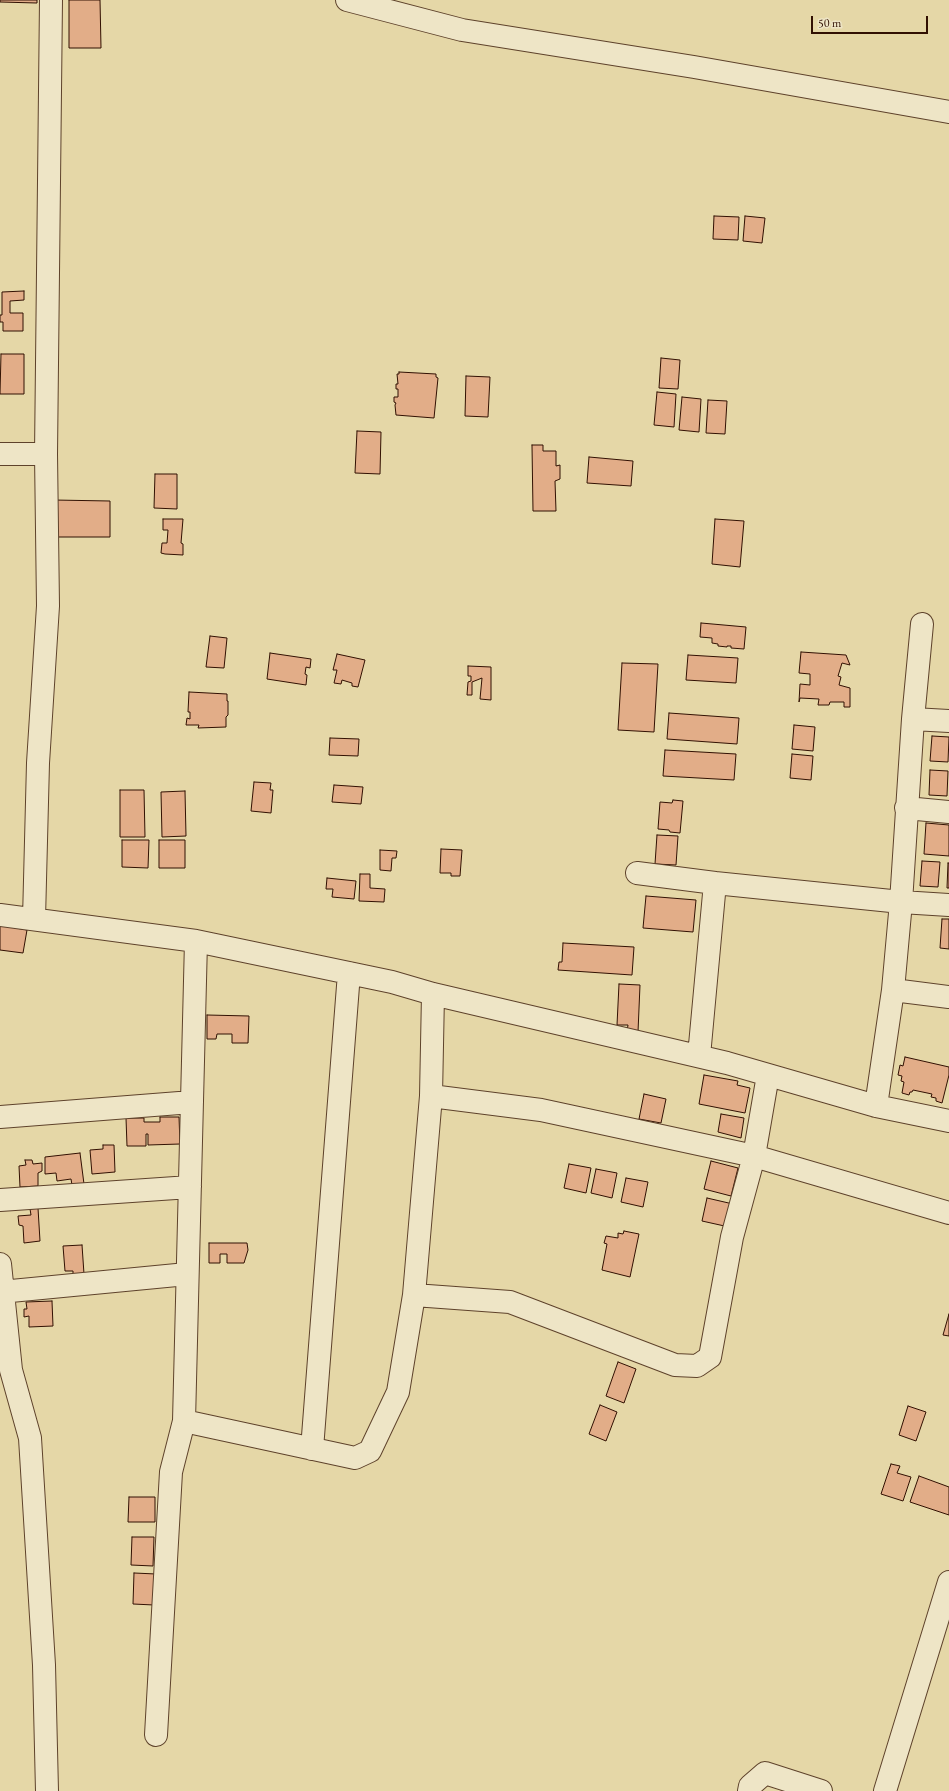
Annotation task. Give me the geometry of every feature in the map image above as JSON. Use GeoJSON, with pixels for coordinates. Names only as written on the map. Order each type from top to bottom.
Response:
{"type":"FeatureCollection","features":[{"type":"Feature","properties":{"kind":"street"},"geometry":{"type":"LineString","coordinates":[[34,919],[38,763],[48,606],[46,454],[51,0]]}},
{"type":"Feature","properties":{"kind":"street"},"geometry":{"type":"LineString","coordinates":[[347,0],[462,30],[702,68],[949,112]]}},
{"type":"Feature","properties":{"kind":"street"},"geometry":{"type":"LineString","coordinates":[[0,454],[46,454]]}},
{"type":"Feature","properties":{"kind":"street"},"geometry":{"type":"LineString","coordinates":[[876,1106],[893,990],[901,902],[913,719],[922,624]]}},
{"type":"Feature","properties":{"kind":"street"},"geometry":{"type":"LineString","coordinates":[[913,719],[949,721]]}},
{"type":"Feature","properties":{"kind":"street"},"geometry":{"type":"LineString","coordinates":[[906,808],[949,812]]}},
{"type":"Feature","properties":{"kind":"street"},"geometry":{"type":"LineString","coordinates":[[637,873],[714,883],[901,902],[949,905]]}},
{"type":"Feature","properties":{"kind":"street"},"geometry":{"type":"LineString","coordinates":[[699,1056],[714,883]]}},
{"type":"Feature","properties":{"kind":"street"},"geometry":{"type":"LineString","coordinates":[[0,915],[196,941],[392,982],[433,994],[699,1056],[876,1106],[949,1121]]}},
{"type":"Feature","properties":{"kind":"street"},"geometry":{"type":"LineString","coordinates":[[156,1735],[171,1472],[184,1421],[196,941]]}},
{"type":"Feature","properties":{"kind":"street"},"geometry":{"type":"LineString","coordinates":[[312,1449],[349,973]]}},
{"type":"Feature","properties":{"kind":"street"},"geometry":{"type":"LineString","coordinates":[[893,990],[949,997]]}},
{"type":"Feature","properties":{"kind":"street"},"geometry":{"type":"LineString","coordinates":[[184,1421],[355,1458],[370,1451],[398,1392],[414,1295],[431,1096],[433,994]]}},
{"type":"Feature","properties":{"kind":"street"},"geometry":{"type":"LineString","coordinates":[[414,1295],[510,1302],[675,1365],[697,1366],[710,1357],[732,1237],[754,1156],[768,1075]]}},
{"type":"Feature","properties":{"kind":"street"},"geometry":{"type":"LineString","coordinates":[[431,1096],[541,1110],[754,1156],[949,1213]]}},
{"type":"Feature","properties":{"kind":"street"},"geometry":{"type":"LineString","coordinates":[[0,1117],[192,1102]]}},
{"type":"Feature","properties":{"kind":"street"},"geometry":{"type":"LineString","coordinates":[[0,1200],[190,1187]]}},
{"type":"Feature","properties":{"kind":"street"},"geometry":{"type":"LineString","coordinates":[[0,1264],[12,1370],[30,1438],[44,1665],[47,1791]]}},
{"type":"Feature","properties":{"kind":"street"},"geometry":{"type":"LineString","coordinates":[[2,1291],[188,1274]]}},
{"type":"Feature","properties":{"kind":"street"},"geometry":{"type":"LineString","coordinates":[[885,1791],[949,1582]]}},
{"type":"Feature","properties":{"kind":"street"},"geometry":{"type":"LineString","coordinates":[[749,1791],[750,1786],[765,1773],[821,1791]]}},
{"type":"Feature","properties":{"kind":"building"},"geometry":{"type":"Polygon","coordinates":[[[0,0],[37,0],[37,3],[0,2],[0,0]]]}},
{"type":"Feature","properties":{"kind":"building"},"geometry":{"type":"Polygon","coordinates":[[[69,0],[100,0],[101,48],[69,48],[69,0]]]}},
{"type":"Feature","properties":{"kind":"building"},"geometry":{"type":"Polygon","coordinates":[[[714,216],[739,217],[738,240],[713,239],[714,216]]]}},
{"type":"Feature","properties":{"kind":"building"},"geometry":{"type":"Polygon","coordinates":[[[745,216],[765,218],[762,243],[743,241],[745,216]]]}},
{"type":"Feature","properties":{"kind":"building"},"geometry":{"type":"Polygon","coordinates":[[[24,291],[24,300],[10,301],[10,313],[23,313],[23,331],[3,331],[3,322],[0,322],[0,315],[2,315],[2,292],[24,291]]]}},
{"type":"Feature","properties":{"kind":"building"},"geometry":{"type":"Polygon","coordinates":[[[1,354],[24,354],[24,394],[0,394],[1,354]]]}},
{"type":"Feature","properties":{"kind":"building"},"geometry":{"type":"Polygon","coordinates":[[[661,358],[680,360],[678,389],[659,388],[661,358]]]}},
{"type":"Feature","properties":{"kind":"building"},"geometry":{"type":"Polygon","coordinates":[[[399,372],[436,374],[436,377],[438,378],[434,418],[396,415],[396,403],[394,402],[394,397],[398,397],[398,389],[396,389],[396,384],[398,384],[397,374],[399,374],[399,372]]]}},
{"type":"Feature","properties":{"kind":"building"},"geometry":{"type":"Polygon","coordinates":[[[466,376],[490,377],[488,417],[465,416],[466,376]]]}},
{"type":"Feature","properties":{"kind":"building"},"geometry":{"type":"Polygon","coordinates":[[[657,392],[676,394],[674,427],[654,425],[657,392]]]}},
{"type":"Feature","properties":{"kind":"building"},"geometry":{"type":"Polygon","coordinates":[[[682,397],[701,399],[699,432],[679,430],[682,397]]]}},
{"type":"Feature","properties":{"kind":"building"},"geometry":{"type":"Polygon","coordinates":[[[708,400],[727,401],[725,434],[706,433],[708,400]]]}},
{"type":"Feature","properties":{"kind":"building"},"geometry":{"type":"Polygon","coordinates":[[[357,431],[381,432],[380,474],[355,473],[357,431]]]}},
{"type":"Feature","properties":{"kind":"building"},"geometry":{"type":"Polygon","coordinates":[[[532,445],[543,445],[543,451],[556,451],[556,466],[560,465],[560,479],[555,481],[556,511],[533,511],[532,445]]]}},
{"type":"Feature","properties":{"kind":"building"},"geometry":{"type":"Polygon","coordinates":[[[589,457],[633,461],[631,486],[587,483],[589,457]]]}},
{"type":"Feature","properties":{"kind":"building"},"geometry":{"type":"Polygon","coordinates":[[[155,474],[177,474],[177,509],[154,508],[155,474]]]}},
{"type":"Feature","properties":{"kind":"building"},"geometry":{"type":"Polygon","coordinates":[[[53,500],[110,501],[110,537],[53,537],[53,500]]]}},
{"type":"Feature","properties":{"kind":"building"},"geometry":{"type":"Polygon","coordinates":[[[163,519],[183,519],[181,543],[183,544],[183,555],[161,553],[162,543],[167,543],[168,530],[163,530],[163,519]]]}},
{"type":"Feature","properties":{"kind":"building"},"geometry":{"type":"Polygon","coordinates":[[[715,519],[744,521],[740,567],[712,564],[715,519]]]}},
{"type":"Feature","properties":{"kind":"building"},"geometry":{"type":"Polygon","coordinates":[[[701,623],[746,627],[744,649],[731,648],[731,646],[718,646],[718,644],[712,643],[712,638],[700,637],[701,623]]]}},
{"type":"Feature","properties":{"kind":"building"},"geometry":{"type":"Polygon","coordinates":[[[210,636],[227,638],[224,668],[206,667],[210,636]]]}},
{"type":"Feature","properties":{"kind":"building"},"geometry":{"type":"Polygon","coordinates":[[[801,652],[846,655],[850,665],[842,663],[838,676],[841,677],[839,685],[850,688],[850,707],[844,707],[844,702],[830,702],[829,705],[818,705],[819,699],[800,698],[799,702],[800,684],[810,685],[810,674],[799,673],[801,652]]]}},
{"type":"Feature","properties":{"kind":"building"},"geometry":{"type":"Polygon","coordinates":[[[270,653],[311,659],[310,668],[306,667],[306,685],[267,679],[270,653]]]}},
{"type":"Feature","properties":{"kind":"building"},"geometry":{"type":"Polygon","coordinates":[[[337,654],[365,660],[358,687],[352,686],[352,683],[342,680],[341,684],[334,683],[337,670],[333,670],[337,654]]]}},
{"type":"Feature","properties":{"kind":"building"},"geometry":{"type":"Polygon","coordinates":[[[688,655],[738,658],[736,683],[686,680],[688,655]]]}},
{"type":"Feature","properties":{"kind":"building"},"geometry":{"type":"Polygon","coordinates":[[[622,663],[658,664],[654,732],[618,730],[622,663]]]}},
{"type":"Feature","properties":{"kind":"building"},"geometry":{"type":"Polygon","coordinates":[[[468,666],[491,667],[491,700],[480,699],[482,678],[472,682],[472,695],[467,695],[468,682],[471,681],[471,676],[468,676],[468,666]]]}},
{"type":"Feature","properties":{"kind":"building"},"geometry":{"type":"Polygon","coordinates":[[[189,692],[227,694],[228,715],[226,717],[226,727],[198,728],[199,725],[186,725],[187,718],[190,719],[190,712],[188,712],[189,692]]]}},
{"type":"Feature","properties":{"kind":"building"},"geometry":{"type":"Polygon","coordinates":[[[669,713],[739,718],[737,744],[667,739],[669,713]]]}},
{"type":"Feature","properties":{"kind":"building"},"geometry":{"type":"Polygon","coordinates":[[[794,725],[815,727],[813,751],[792,749],[794,725]]]}},
{"type":"Feature","properties":{"kind":"building"},"geometry":{"type":"Polygon","coordinates":[[[932,736],[949,737],[948,762],[930,761],[932,736]]]}},
{"type":"Feature","properties":{"kind":"building"},"geometry":{"type":"Polygon","coordinates":[[[330,738],[359,739],[358,756],[329,755],[330,738]]]}},
{"type":"Feature","properties":{"kind":"building"},"geometry":{"type":"Polygon","coordinates":[[[665,750],[736,754],[734,780],[663,776],[665,750]]]}},
{"type":"Feature","properties":{"kind":"building"},"geometry":{"type":"Polygon","coordinates":[[[792,754],[813,756],[811,780],[790,778],[792,754]]]}},
{"type":"Feature","properties":{"kind":"building"},"geometry":{"type":"Polygon","coordinates":[[[930,770],[948,771],[947,796],[929,795],[930,770]]]}},
{"type":"Feature","properties":{"kind":"building"},"geometry":{"type":"Polygon","coordinates":[[[254,782],[271,783],[270,790],[273,790],[271,813],[251,811],[254,782]]]}},
{"type":"Feature","properties":{"kind":"building"},"geometry":{"type":"Polygon","coordinates":[[[334,785],[363,787],[361,804],[332,802],[334,785]]]}},
{"type":"Feature","properties":{"kind":"building"},"geometry":{"type":"Polygon","coordinates":[[[120,790],[144,790],[145,837],[120,837],[120,790]]]}},
{"type":"Feature","properties":{"kind":"building"},"geometry":{"type":"Polygon","coordinates":[[[185,791],[186,836],[162,837],[161,792],[185,791]]]}},
{"type":"Feature","properties":{"kind":"building"},"geometry":{"type":"Polygon","coordinates":[[[673,800],[683,801],[680,833],[658,829],[660,802],[672,803],[673,800]]]}},
{"type":"Feature","properties":{"kind":"building"},"geometry":{"type":"Polygon","coordinates":[[[926,823],[949,825],[949,856],[924,854],[926,823]]]}},
{"type":"Feature","properties":{"kind":"building"},"geometry":{"type":"Polygon","coordinates":[[[657,835],[678,836],[676,865],[655,864],[657,835]]]}},
{"type":"Feature","properties":{"kind":"building"},"geometry":{"type":"Polygon","coordinates":[[[122,840],[149,840],[148,868],[122,867],[122,840]]]}},
{"type":"Feature","properties":{"kind":"building"},"geometry":{"type":"Polygon","coordinates":[[[159,840],[185,840],[185,868],[159,868],[159,840]]]}},
{"type":"Feature","properties":{"kind":"building"},"geometry":{"type":"Polygon","coordinates":[[[441,849],[462,850],[460,876],[451,876],[451,873],[440,873],[441,849]]]}},
{"type":"Feature","properties":{"kind":"building"},"geometry":{"type":"Polygon","coordinates":[[[380,850],[397,851],[396,858],[392,858],[391,871],[380,870],[380,850]]]}},
{"type":"Feature","properties":{"kind":"building"},"geometry":{"type":"Polygon","coordinates":[[[922,861],[940,862],[938,887],[920,886],[922,861]]]}},
{"type":"Feature","properties":{"kind":"building"},"geometry":{"type":"Polygon","coordinates":[[[948,863],[949,888],[947,888],[948,863]]]}},
{"type":"Feature","properties":{"kind":"building"},"geometry":{"type":"Polygon","coordinates":[[[360,874],[370,874],[370,888],[385,889],[384,902],[359,901],[360,874]]]}},
{"type":"Feature","properties":{"kind":"building"},"geometry":{"type":"Polygon","coordinates":[[[327,878],[356,881],[354,899],[332,897],[333,889],[326,889],[327,878]]]}},
{"type":"Feature","properties":{"kind":"building"},"geometry":{"type":"Polygon","coordinates":[[[646,896],[696,900],[693,932],[643,928],[646,896]]]}},
{"type":"Feature","properties":{"kind":"building"},"geometry":{"type":"Polygon","coordinates":[[[942,919],[949,919],[949,949],[940,948],[942,919]]]}},
{"type":"Feature","properties":{"kind":"building"},"geometry":{"type":"Polygon","coordinates":[[[0,925],[27,930],[23,953],[0,950],[0,925]]]}},
{"type":"Feature","properties":{"kind":"building"},"geometry":{"type":"Polygon","coordinates":[[[563,943],[634,947],[632,975],[558,970],[559,962],[562,962],[563,943]]]}},
{"type":"Feature","properties":{"kind":"building"},"geometry":{"type":"Polygon","coordinates":[[[619,984],[640,985],[638,1032],[627,1031],[628,1025],[617,1025],[619,984]]]}},
{"type":"Feature","properties":{"kind":"building"},"geometry":{"type":"Polygon","coordinates":[[[207,1015],[249,1016],[248,1043],[232,1043],[232,1034],[217,1034],[216,1039],[207,1039],[207,1015]]]}},
{"type":"Feature","properties":{"kind":"building"},"geometry":{"type":"Polygon","coordinates":[[[905,1057],[949,1067],[949,1075],[942,1103],[936,1101],[936,1098],[931,1097],[932,1094],[913,1090],[909,1095],[902,1093],[904,1082],[901,1081],[902,1076],[898,1075],[900,1065],[903,1066],[905,1057]]]}},
{"type":"Feature","properties":{"kind":"building"},"geometry":{"type":"Polygon","coordinates":[[[704,1075],[738,1081],[737,1085],[750,1088],[745,1113],[699,1104],[704,1075]]]}},
{"type":"Feature","properties":{"kind":"building"},"geometry":{"type":"Polygon","coordinates":[[[644,1094],[666,1099],[661,1123],[639,1119],[644,1094]]]}},
{"type":"Feature","properties":{"kind":"building"},"geometry":{"type":"Polygon","coordinates":[[[721,1114],[744,1118],[741,1138],[718,1132],[721,1114]]]}},
{"type":"Feature","properties":{"kind":"building"},"geometry":{"type":"Polygon","coordinates":[[[160,1117],[179,1117],[180,1144],[148,1145],[148,1134],[146,1134],[146,1146],[127,1146],[126,1118],[144,1118],[144,1122],[160,1122],[160,1117]]]}},
{"type":"Feature","properties":{"kind":"building"},"geometry":{"type":"Polygon","coordinates":[[[103,1145],[114,1145],[115,1172],[92,1174],[90,1150],[103,1149],[103,1145]]]}},
{"type":"Feature","properties":{"kind":"building"},"geometry":{"type":"Polygon","coordinates":[[[80,1153],[84,1184],[72,1185],[71,1179],[57,1181],[56,1173],[45,1174],[45,1157],[80,1153]]]}},
{"type":"Feature","properties":{"kind":"building"},"geometry":{"type":"Polygon","coordinates":[[[25,1160],[32,1160],[33,1164],[42,1163],[42,1171],[38,1173],[38,1186],[20,1187],[19,1166],[26,1165],[25,1160]]]}},
{"type":"Feature","properties":{"kind":"building"},"geometry":{"type":"Polygon","coordinates":[[[711,1161],[738,1168],[731,1196],[704,1189],[711,1161]]]}},
{"type":"Feature","properties":{"kind":"building"},"geometry":{"type":"Polygon","coordinates":[[[569,1164],[591,1168],[586,1193],[564,1188],[569,1164]]]}},
{"type":"Feature","properties":{"kind":"building"},"geometry":{"type":"Polygon","coordinates":[[[596,1169],[617,1173],[612,1198],[591,1193],[596,1169]]]}},
{"type":"Feature","properties":{"kind":"building"},"geometry":{"type":"Polygon","coordinates":[[[626,1178],[648,1182],[643,1207],[621,1202],[626,1178]]]}},
{"type":"Feature","properties":{"kind":"building"},"geometry":{"type":"Polygon","coordinates":[[[707,1198],[733,1204],[729,1227],[702,1221],[707,1198]]]}},
{"type":"Feature","properties":{"kind":"building"},"geometry":{"type":"Polygon","coordinates":[[[38,1208],[40,1241],[24,1243],[23,1226],[19,1225],[18,1216],[31,1215],[30,1209],[38,1208]]]}},
{"type":"Feature","properties":{"kind":"building"},"geometry":{"type":"Polygon","coordinates":[[[624,1231],[639,1234],[630,1277],[602,1270],[607,1244],[604,1243],[606,1236],[618,1238],[618,1233],[623,1234],[624,1231]]]}},
{"type":"Feature","properties":{"kind":"building"},"geometry":{"type":"Polygon","coordinates":[[[209,1243],[247,1243],[248,1250],[244,1263],[227,1263],[227,1254],[220,1254],[220,1263],[209,1263],[209,1243]]]}},
{"type":"Feature","properties":{"kind":"building"},"geometry":{"type":"Polygon","coordinates":[[[82,1245],[84,1274],[73,1275],[73,1271],[65,1271],[63,1246],[82,1245]]]}},
{"type":"Feature","properties":{"kind":"building"},"geometry":{"type":"Polygon","coordinates":[[[52,1301],[53,1326],[29,1327],[29,1316],[24,1317],[24,1309],[27,1309],[26,1302],[52,1301]]]}},
{"type":"Feature","properties":{"kind":"building"},"geometry":{"type":"Polygon","coordinates":[[[949,1314],[949,1336],[943,1335],[949,1314]]]}},
{"type":"Feature","properties":{"kind":"building"},"geometry":{"type":"Polygon","coordinates":[[[618,1362],[636,1369],[624,1403],[606,1396],[618,1362]]]}},
{"type":"Feature","properties":{"kind":"building"},"geometry":{"type":"Polygon","coordinates":[[[600,1405],[617,1412],[606,1441],[589,1434],[600,1405]]]}},
{"type":"Feature","properties":{"kind":"building"},"geometry":{"type":"Polygon","coordinates":[[[908,1406],[926,1412],[916,1441],[899,1435],[908,1406]]]}},
{"type":"Feature","properties":{"kind":"building"},"geometry":{"type":"Polygon","coordinates":[[[891,1464],[900,1466],[897,1473],[911,1477],[903,1501],[881,1494],[891,1464]]]}},
{"type":"Feature","properties":{"kind":"building"},"geometry":{"type":"Polygon","coordinates":[[[919,1476],[949,1487],[949,1515],[910,1502],[919,1476]]]}},
{"type":"Feature","properties":{"kind":"building"},"geometry":{"type":"Polygon","coordinates":[[[129,1497],[155,1497],[155,1522],[128,1522],[129,1497]]]}},
{"type":"Feature","properties":{"kind":"building"},"geometry":{"type":"Polygon","coordinates":[[[132,1537],[154,1537],[153,1566],[131,1565],[132,1537]]]}},
{"type":"Feature","properties":{"kind":"building"},"geometry":{"type":"Polygon","coordinates":[[[134,1573],[156,1574],[154,1605],[133,1604],[134,1573]]]}}]}
